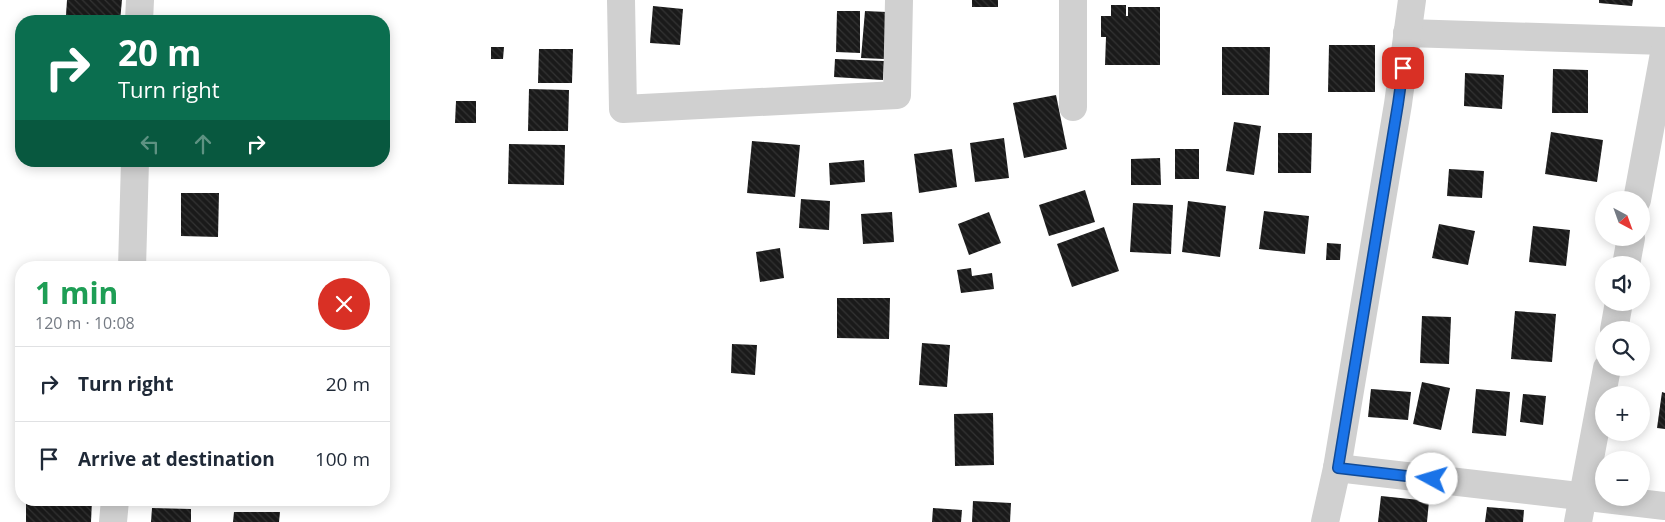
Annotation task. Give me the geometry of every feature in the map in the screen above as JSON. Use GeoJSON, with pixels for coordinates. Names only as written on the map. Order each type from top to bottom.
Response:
{"type":"FeatureCollection","features":[{"type":"Feature","properties":{"kind":"street"},"geometry":{"type":"LineString","coordinates":[[139,15],[140,0]]}},
{"type":"Feature","properties":{"kind":"street"},"geometry":{"type":"LineString","coordinates":[[621,0],[623,109],[897,95],[899,0]]}},
{"type":"Feature","properties":{"kind":"street"},"geometry":{"type":"LineString","coordinates":[[1073,0],[1073,107]]}},
{"type":"Feature","properties":{"kind":"street"},"geometry":{"type":"LineString","coordinates":[[1325,522],[1338,468],[1398,104],[1412,0]]}},
{"type":"Feature","properties":{"kind":"street"},"geometry":{"type":"LineString","coordinates":[[1407,33],[1665,41]]}},
{"type":"Feature","properties":{"kind":"street"},"geometry":{"type":"LineString","coordinates":[[1639,191],[1665,48]]}},
{"type":"Feature","properties":{"kind":"street"},"geometry":{"type":"LineString","coordinates":[[132,261],[135,167]]}},
{"type":"Feature","properties":{"kind":"street"},"geometry":{"type":"LineString","coordinates":[[1578,522],[1606,376]]}},
{"type":"Feature","properties":{"kind":"street"},"geometry":{"type":"LineString","coordinates":[[1338,468],[1665,506]]}},
{"type":"Feature","properties":{"kind":"street"},"geometry":{"type":"LineString","coordinates":[[113,522],[114,506]]}},
{"type":"Feature","properties":{"kind":"building"},"geometry":{"type":"Polygon","coordinates":[[[67,0],[122,0],[121,15],[66,15],[67,0]]]}},
{"type":"Feature","properties":{"kind":"building"},"geometry":{"type":"Polygon","coordinates":[[[972,0],[998,0],[998,7],[972,7],[972,0]]]}},
{"type":"Feature","properties":{"kind":"building"},"geometry":{"type":"Polygon","coordinates":[[[1599,0],[1633,0],[1632,6],[1599,3],[1599,0]]]}},
{"type":"Feature","properties":{"kind":"building"},"geometry":{"type":"Polygon","coordinates":[[[1111,5],[1126,5],[1126,16],[1128,16],[1128,7],[1160,7],[1160,65],[1105,65],[1106,37],[1101,37],[1101,16],[1111,16],[1111,5]]]}},
{"type":"Feature","properties":{"kind":"building"},"geometry":{"type":"Polygon","coordinates":[[[653,6],[683,9],[680,45],[650,43],[653,6]]]}},
{"type":"Feature","properties":{"kind":"building"},"geometry":{"type":"Polygon","coordinates":[[[837,11],[860,11],[860,53],[836,52],[837,11]]]}},
{"type":"Feature","properties":{"kind":"building"},"geometry":{"type":"Polygon","coordinates":[[[865,11],[887,12],[884,59],[861,58],[865,11]]]}},
{"type":"Feature","properties":{"kind":"building"},"geometry":{"type":"Polygon","coordinates":[[[1329,45],[1375,45],[1375,92],[1328,92],[1329,45]]]}},
{"type":"Feature","properties":{"kind":"building"},"geometry":{"type":"Polygon","coordinates":[[[491,47],[504,47],[503,59],[491,59],[491,47]]]}},
{"type":"Feature","properties":{"kind":"building"},"geometry":{"type":"Polygon","coordinates":[[[1222,47],[1270,47],[1269,95],[1222,95],[1222,47]]]}},
{"type":"Feature","properties":{"kind":"building"},"geometry":{"type":"Polygon","coordinates":[[[539,49],[573,49],[572,83],[538,83],[539,49]]]}},
{"type":"Feature","properties":{"kind":"building"},"geometry":{"type":"Polygon","coordinates":[[[835,59],[884,61],[883,80],[834,77],[835,59]]]}},
{"type":"Feature","properties":{"kind":"building"},"geometry":{"type":"Polygon","coordinates":[[[1553,69],[1588,70],[1588,113],[1552,113],[1553,69]]]}},
{"type":"Feature","properties":{"kind":"building"},"geometry":{"type":"Polygon","coordinates":[[[1465,73],[1504,75],[1502,109],[1464,106],[1465,73]]]}},
{"type":"Feature","properties":{"kind":"building"},"geometry":{"type":"Polygon","coordinates":[[[529,89],[569,90],[568,131],[528,131],[529,89]]]}},
{"type":"Feature","properties":{"kind":"building"},"geometry":{"type":"Polygon","coordinates":[[[1056,95],[1067,149],[1024,158],[1013,103],[1056,95]]]}},
{"type":"Feature","properties":{"kind":"building"},"geometry":{"type":"Polygon","coordinates":[[[456,101],[476,101],[476,123],[455,123],[456,101]]]}},
{"type":"Feature","properties":{"kind":"building"},"geometry":{"type":"Polygon","coordinates":[[[1234,122],[1261,126],[1254,175],[1226,171],[1234,122]]]}},
{"type":"Feature","properties":{"kind":"building"},"geometry":{"type":"Polygon","coordinates":[[[1551,132],[1603,140],[1597,182],[1545,174],[1551,132]]]}},
{"type":"Feature","properties":{"kind":"building"},"geometry":{"type":"Polygon","coordinates":[[[1278,133],[1312,133],[1311,173],[1278,173],[1278,133]]]}},
{"type":"Feature","properties":{"kind":"building"},"geometry":{"type":"Polygon","coordinates":[[[1004,138],[1009,178],[975,182],[970,143],[1004,138]]]}},
{"type":"Feature","properties":{"kind":"building"},"geometry":{"type":"Polygon","coordinates":[[[752,141],[800,145],[795,197],[747,193],[752,141]]]}},
{"type":"Feature","properties":{"kind":"building"},"geometry":{"type":"Polygon","coordinates":[[[509,144],[565,145],[564,185],[508,184],[509,144]]]}},
{"type":"Feature","properties":{"kind":"building"},"geometry":{"type":"Polygon","coordinates":[[[952,149],[957,187],[919,193],[914,154],[952,149]]]}},
{"type":"Feature","properties":{"kind":"building"},"geometry":{"type":"Polygon","coordinates":[[[1175,149],[1199,149],[1199,179],[1175,179],[1175,149]]]}},
{"type":"Feature","properties":{"kind":"building"},"geometry":{"type":"Polygon","coordinates":[[[1160,158],[1161,185],[1131,185],[1131,159],[1160,158]]]}},
{"type":"Feature","properties":{"kind":"building"},"geometry":{"type":"Polygon","coordinates":[[[864,160],[865,182],[830,185],[829,163],[864,160]]]}},
{"type":"Feature","properties":{"kind":"building"},"geometry":{"type":"Polygon","coordinates":[[[1449,169],[1484,171],[1482,198],[1447,196],[1449,169]]]}},
{"type":"Feature","properties":{"kind":"building"},"geometry":{"type":"Polygon","coordinates":[[[1085,190],[1095,222],[1049,236],[1039,205],[1085,190]]]}},
{"type":"Feature","properties":{"kind":"building"},"geometry":{"type":"Polygon","coordinates":[[[181,193],[219,193],[218,237],[181,236],[181,193]]]}},
{"type":"Feature","properties":{"kind":"building"},"geometry":{"type":"Polygon","coordinates":[[[801,199],[830,201],[829,230],[799,228],[801,199]]]}},
{"type":"Feature","properties":{"kind":"building"},"geometry":{"type":"Polygon","coordinates":[[[1188,201],[1226,206],[1220,257],[1182,252],[1188,201]]]}},
{"type":"Feature","properties":{"kind":"building"},"geometry":{"type":"Polygon","coordinates":[[[1133,203],[1173,205],[1171,254],[1130,252],[1133,203]]]}},
{"type":"Feature","properties":{"kind":"building"},"geometry":{"type":"Polygon","coordinates":[[[1264,211],[1309,216],[1305,254],[1259,249],[1264,211]]]}},
{"type":"Feature","properties":{"kind":"building"},"geometry":{"type":"Polygon","coordinates":[[[892,212],[894,242],[863,244],[861,214],[892,212]]]}},
{"type":"Feature","properties":{"kind":"building"},"geometry":{"type":"Polygon","coordinates":[[[989,212],[1001,243],[969,255],[958,224],[989,212]]]}},
{"type":"Feature","properties":{"kind":"building"},"geometry":{"type":"Polygon","coordinates":[[[1439,224],[1475,231],[1468,265],[1432,258],[1439,224]]]}},
{"type":"Feature","properties":{"kind":"building"},"geometry":{"type":"Polygon","coordinates":[[[1533,226],[1570,230],[1566,266],[1529,262],[1533,226]]]}},
{"type":"Feature","properties":{"kind":"building"},"geometry":{"type":"Polygon","coordinates":[[[1104,227],[1119,271],[1072,287],[1057,244],[1104,227]]]}},
{"type":"Feature","properties":{"kind":"building"},"geometry":{"type":"Polygon","coordinates":[[[1327,243],[1341,244],[1340,260],[1326,260],[1327,243]]]}},
{"type":"Feature","properties":{"kind":"building"},"geometry":{"type":"Polygon","coordinates":[[[780,248],[784,278],[760,282],[756,252],[780,248]]]}},
{"type":"Feature","properties":{"kind":"building"},"geometry":{"type":"Polygon","coordinates":[[[971,268],[972,276],[992,273],[994,289],[961,293],[957,270],[971,268]]]}},
{"type":"Feature","properties":{"kind":"building"},"geometry":{"type":"Polygon","coordinates":[[[837,298],[890,298],[889,339],[837,338],[837,298]]]}},
{"type":"Feature","properties":{"kind":"building"},"geometry":{"type":"Polygon","coordinates":[[[1515,311],[1556,314],[1552,362],[1511,359],[1515,311]]]}},
{"type":"Feature","properties":{"kind":"building"},"geometry":{"type":"Polygon","coordinates":[[[1422,316],[1451,317],[1449,364],[1420,363],[1422,316]]]}},
{"type":"Feature","properties":{"kind":"building"},"geometry":{"type":"Polygon","coordinates":[[[922,343],[950,345],[947,387],[919,385],[922,343]]]}},
{"type":"Feature","properties":{"kind":"building"},"geometry":{"type":"Polygon","coordinates":[[[732,344],[757,345],[755,375],[731,373],[732,344]]]}},
{"type":"Feature","properties":{"kind":"building"},"geometry":{"type":"Polygon","coordinates":[[[1422,382],[1450,388],[1441,430],[1413,424],[1422,382]]]}},
{"type":"Feature","properties":{"kind":"building"},"geometry":{"type":"Polygon","coordinates":[[[1371,389],[1411,392],[1408,420],[1368,417],[1371,389]]]}},
{"type":"Feature","properties":{"kind":"building"},"geometry":{"type":"Polygon","coordinates":[[[1476,389],[1510,392],[1506,436],[1472,433],[1476,389]]]}},
{"type":"Feature","properties":{"kind":"building"},"geometry":{"type":"Polygon","coordinates":[[[1662,392],[1665,393],[1665,429],[1657,428],[1662,392]]]}},
{"type":"Feature","properties":{"kind":"building"},"geometry":{"type":"Polygon","coordinates":[[[1523,394],[1546,396],[1543,425],[1520,422],[1523,394]]]}},
{"type":"Feature","properties":{"kind":"building"},"geometry":{"type":"Polygon","coordinates":[[[993,413],[994,465],[955,466],[954,414],[993,413]]]}},
{"type":"Feature","properties":{"kind":"building"},"geometry":{"type":"Polygon","coordinates":[[[1381,496],[1429,501],[1427,522],[1378,522],[1381,496]]]}},
{"type":"Feature","properties":{"kind":"building"},"geometry":{"type":"Polygon","coordinates":[[[973,501],[1011,503],[1010,522],[972,522],[973,501]]]}},
{"type":"Feature","properties":{"kind":"building"},"geometry":{"type":"Polygon","coordinates":[[[26,506],[92,506],[91,522],[26,522],[26,506]]]}},
{"type":"Feature","properties":{"kind":"building"},"geometry":{"type":"Polygon","coordinates":[[[1487,507],[1524,510],[1523,522],[1485,522],[1487,507]]]}},
{"type":"Feature","properties":{"kind":"building"},"geometry":{"type":"Polygon","coordinates":[[[152,508],[191,509],[191,522],[151,522],[152,508]]]}},
{"type":"Feature","properties":{"kind":"building"},"geometry":{"type":"Polygon","coordinates":[[[933,508],[962,510],[961,522],[932,522],[933,508]]]}},
{"type":"Feature","properties":{"kind":"building"},"geometry":{"type":"Polygon","coordinates":[[[234,512],[280,512],[279,522],[233,522],[234,512]]]}},
{"type":"Feature","properties":{"kind":"route"},"geometry":{"type":"LineString","coordinates":[[1403,68],[1338,468],[1432,479]]}}]}
